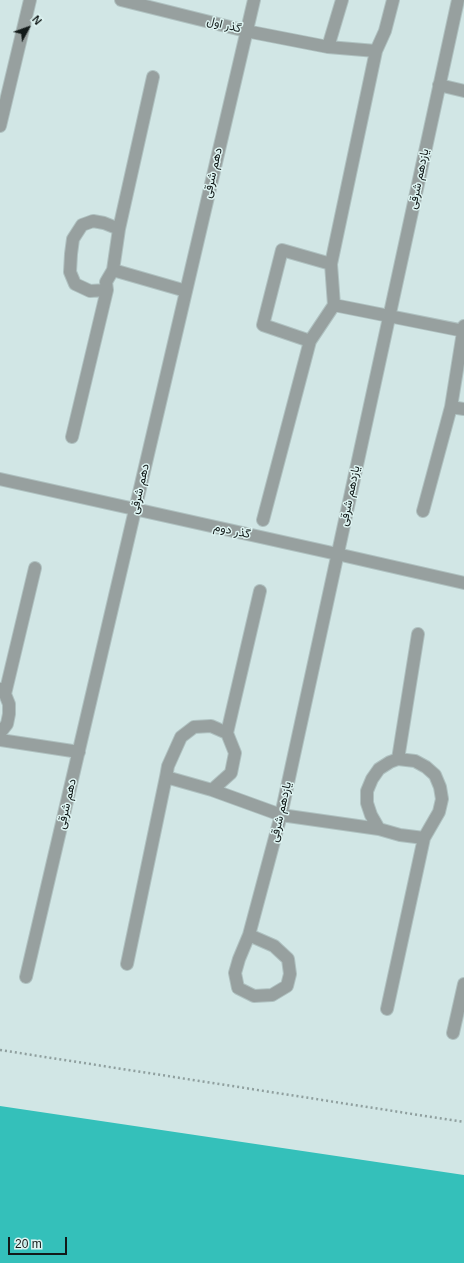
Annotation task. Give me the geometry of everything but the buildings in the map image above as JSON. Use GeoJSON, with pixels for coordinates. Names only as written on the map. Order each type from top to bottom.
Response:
{"type":"FeatureCollection","features":[{"type":"Feature","properties":{"kind":"street"},"geometry":{"type":"LineString","coordinates":[[0,126],[30,0]]}},
{"type":"Feature","properties":{"kind":"street","name":"گذر اول"},"geometry":{"type":"LineString","coordinates":[[121,0],[246,31],[328,47],[376,50]]}},
{"type":"Feature","properties":{"kind":"street","name":"دهم شرقی"},"geometry":{"type":"LineString","coordinates":[[26,977],[254,0]]}},
{"type":"Feature","properties":{"kind":"street"},"geometry":{"type":"LineString","coordinates":[[328,47],[342,0]]}},
{"type":"Feature","properties":{"kind":"street"},"geometry":{"type":"LineString","coordinates":[[264,520],[310,341],[334,305],[331,264],[376,50],[385,31],[393,0]]}},
{"type":"Feature","properties":{"kind":"street","name":"یازدهم شرقی"},"geometry":{"type":"LineString","coordinates":[[249,935],[274,946],[288,959],[290,974],[287,986],[272,995],[254,996],[238,988],[235,973],[249,935],[281,815],[458,0]]}},
{"type":"Feature","properties":{"kind":"street"},"geometry":{"type":"LineString","coordinates":[[72,437],[107,290],[106,282],[113,270],[119,229],[153,77]]}},
{"type":"Feature","properties":{"kind":"street"},"geometry":{"type":"LineString","coordinates":[[439,85],[464,91]]}},
{"type":"Feature","properties":{"kind":"street"},"geometry":{"type":"LineString","coordinates":[[107,290],[90,291],[75,284],[70,272],[70,254],[73,239],[82,225],[93,221],[104,223],[119,229]]}},
{"type":"Feature","properties":{"kind":"street"},"geometry":{"type":"LineString","coordinates":[[310,341],[263,325],[282,250],[331,264]]}},
{"type":"Feature","properties":{"kind":"street"},"geometry":{"type":"LineString","coordinates":[[113,270],[186,291]]}},
{"type":"Feature","properties":{"kind":"street"},"geometry":{"type":"LineString","coordinates":[[334,305],[464,330],[451,407],[423,511]]}},
{"type":"Feature","properties":{"kind":"street"},"geometry":{"type":"LineString","coordinates":[[451,407],[464,409]]}},
{"type":"Feature","properties":{"kind":"street","name":"گذر دوم"},"geometry":{"type":"LineString","coordinates":[[0,479],[464,583]]}},
{"type":"Feature","properties":{"kind":"street"},"geometry":{"type":"LineString","coordinates":[[0,733],[7,724],[9,714],[9,704],[2,691],[35,568]]}},
{"type":"Feature","properties":{"kind":"street"},"geometry":{"type":"LineString","coordinates":[[212,790],[230,774],[235,753],[227,732],[260,591]]}},
{"type":"Feature","properties":{"kind":"street"},"geometry":{"type":"LineString","coordinates":[[398,759],[418,634]]}},
{"type":"Feature","properties":{"kind":"street"},"geometry":{"type":"LineString","coordinates":[[127,964],[168,766],[181,737],[194,727],[211,726],[227,732]]}},
{"type":"Feature","properties":{"kind":"street"},"geometry":{"type":"LineString","coordinates":[[0,740],[79,752]]}},
{"type":"Feature","properties":{"kind":"street"},"geometry":{"type":"LineString","coordinates":[[379,829],[371,815],[367,803],[367,791],[372,779],[379,769],[398,759],[415,761],[426,767],[435,775],[440,787],[442,799],[439,812],[424,838],[387,1009]]}},
{"type":"Feature","properties":{"kind":"street"},"geometry":{"type":"LineString","coordinates":[[166,777],[212,790],[281,815],[379,829],[424,838]]}},
{"type":"Feature","properties":{"kind":"street"},"geometry":{"type":"LineString","coordinates":[[453,1033],[464,984]]}},
{"type":"Feature","properties":{"kind":"path"},"geometry":{"type":"LineString","coordinates":[[0,1050],[464,1122]]}},
{"type":"Feature","properties":{"kind":"shaded area"},"geometry":{"type":"Polygon","coordinates":[[[0,1106],[464,1175],[464,1263],[0,1263],[0,1106]]]}}]}
